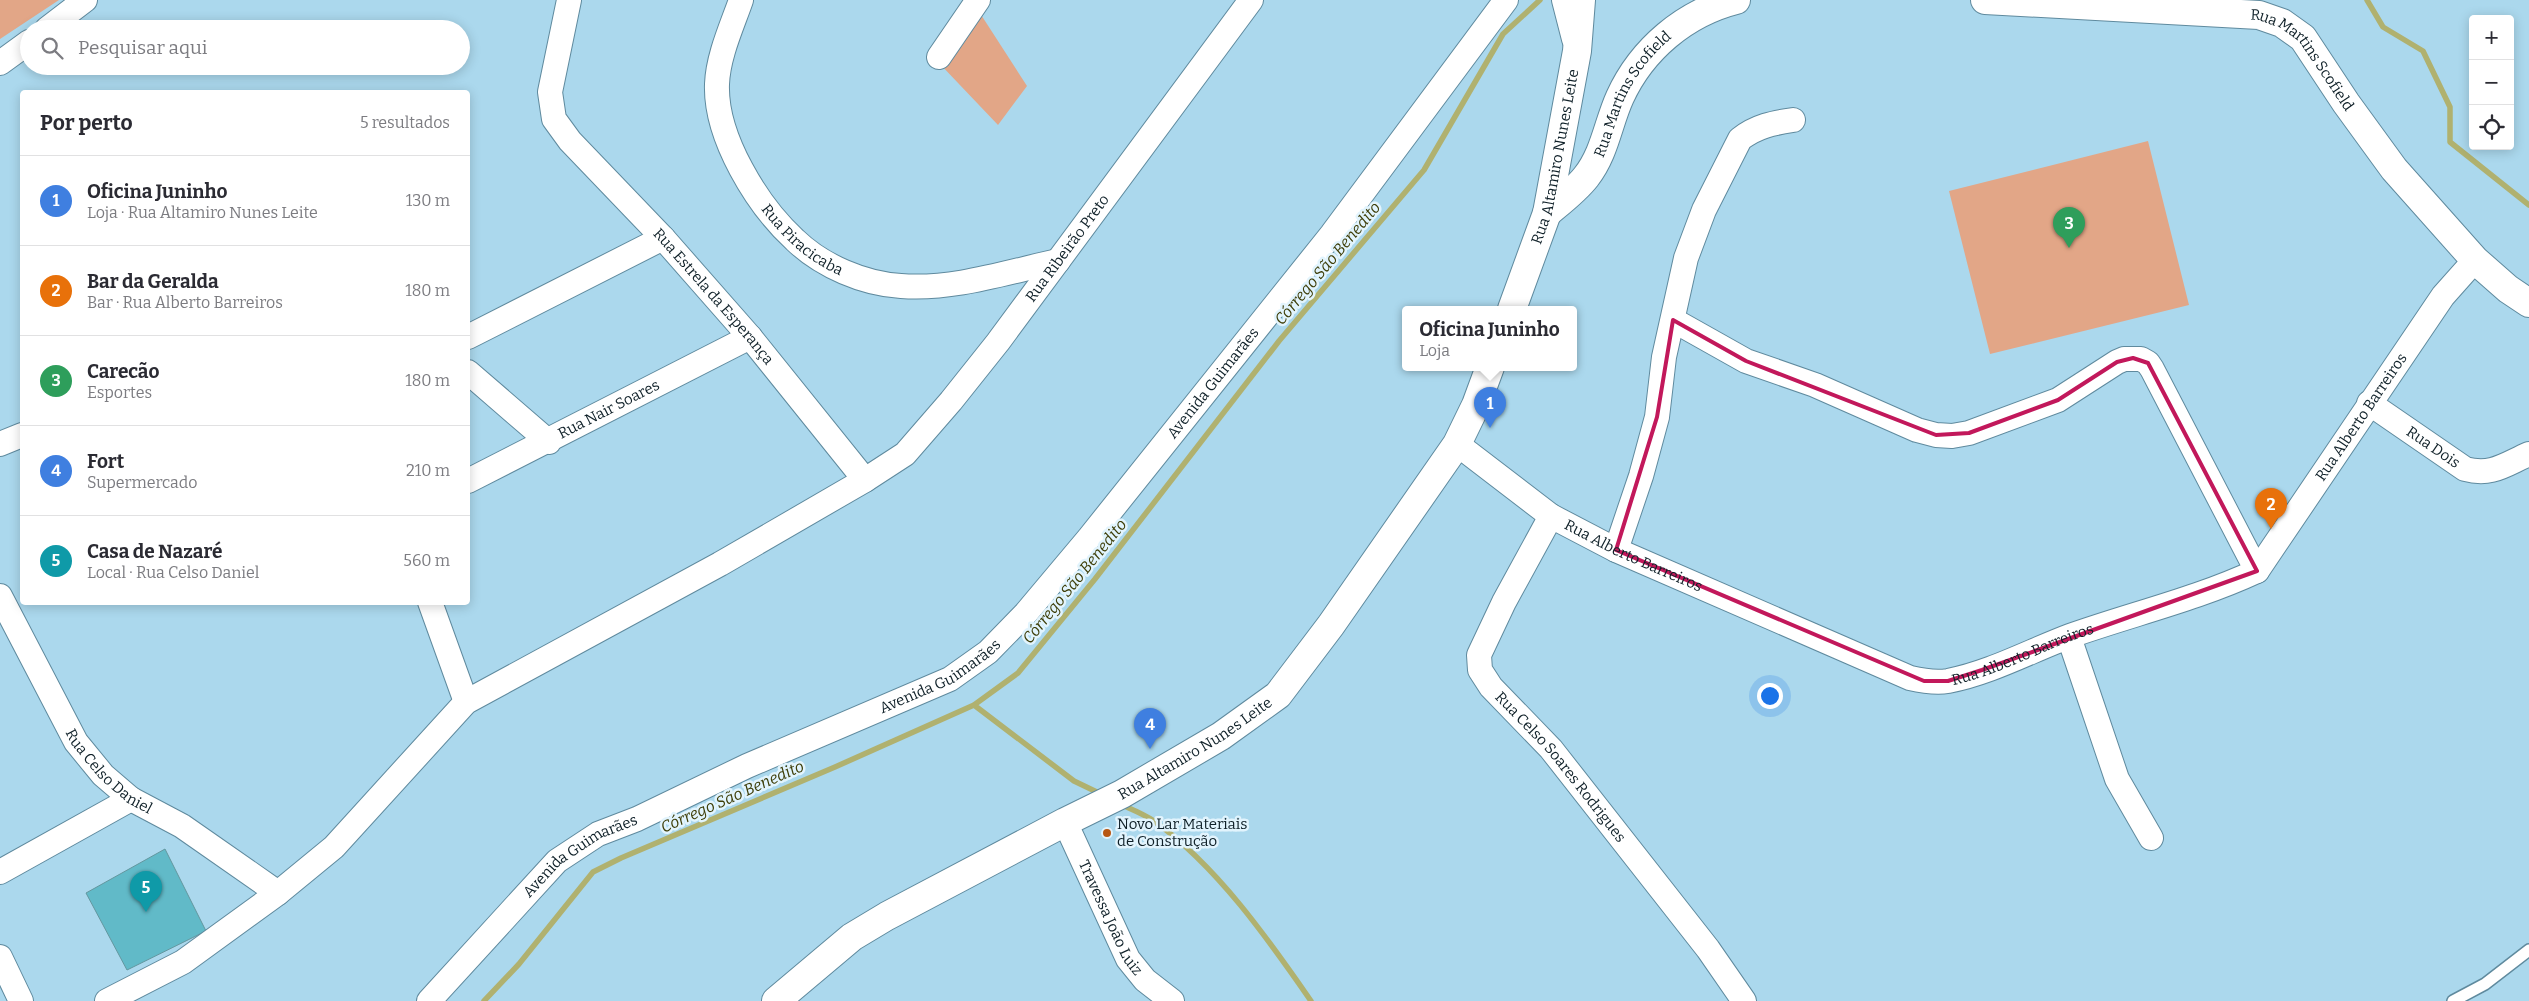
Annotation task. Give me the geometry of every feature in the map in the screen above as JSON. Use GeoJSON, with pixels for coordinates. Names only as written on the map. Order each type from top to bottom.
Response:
{"type":"FeatureCollection","features":[{"type":"Feature","properties":{"kind":"main road","name":"Rua Martins Scofield"},"geometry":{"type":"LineString","coordinates":[[1547,213],[1586,177],[1594,165],[1620,97],[1639,63],[1678,26],[1698,14],[1736,0]]}},
{"type":"Feature","properties":{"kind":"main road","name":"Rua Martins Scofield"},"geometry":{"type":"LineString","coordinates":[[1985,0],[2259,16],[2282,23],[2303,38],[2346,103],[2394,169],[2475,260],[2508,289],[2529,303]]}},
{"type":"Feature","properties":{"kind":"main road","name":"Rua Altamiro Nunes Leite"},"geometry":{"type":"LineString","coordinates":[[1513,306],[1547,213],[1577,51],[1576,11]]}},
{"type":"Feature","properties":{"kind":"main road","name":"Rua Altamiro Nunes Leite"},"geometry":{"type":"LineString","coordinates":[[776,1001],[852,937],[887,916],[1122,794],[1221,736],[1278,695],[1331,624],[1457,444],[1476,405],[1489,371]]}},
{"type":"Feature","properties":{"kind":"street"},"geometry":{"type":"LineString","coordinates":[[59,20],[86,0]]}},
{"type":"Feature","properties":{"kind":"street","name":"Rua Estrela da Esperança"},"geometry":{"type":"LineString","coordinates":[[569,0],[550,92],[554,119],[570,141],[663,238],[750,337],[864,480]]}},
{"type":"Feature","properties":{"kind":"street","name":"Rua Piracicaba"},"geometry":{"type":"LineString","coordinates":[[741,0],[717,83],[725,133],[737,161],[756,194],[795,241],[836,269],[899,286],[959,283],[1058,261]]}},
{"type":"Feature","properties":{"kind":"street"},"geometry":{"type":"LineString","coordinates":[[939,57],[978,0]]}},
{"type":"Feature","properties":{"kind":"street","name":"Rua Ribeirão Preto"},"geometry":{"type":"LineString","coordinates":[[108,1001],[183,962],[278,893],[334,847],[466,702],[720,564],[905,454],[998,342],[1251,0]]}},
{"type":"Feature","properties":{"kind":"street","name":"Avenida Guimarães"},"geometry":{"type":"LineString","coordinates":[[429,1001],[557,861],[598,834],[637,819],[747,766],[950,679],[988,652],[1026,613],[1090,538],[1332,234],[1506,0]]}},
{"type":"Feature","properties":{"kind":"street"},"geometry":{"type":"LineString","coordinates":[[1564,0],[1576,11]]}},
{"type":"Feature","properties":{"kind":"street"},"geometry":{"type":"LineString","coordinates":[[0,63],[20,49]]}},
{"type":"Feature","properties":{"kind":"street"},"geometry":{"type":"LineString","coordinates":[[1616,550],[1641,476],[1657,417],[1664,357],[1686,258],[1708,201],[1740,139],[1750,131],[1766,124],[1793,120]]}},
{"type":"Feature","properties":{"kind":"street"},"geometry":{"type":"LineString","coordinates":[[470,336],[663,238]]}},
{"type":"Feature","properties":{"kind":"street","name":"Rua Alberto Barreiros"},"geometry":{"type":"LineString","coordinates":[[1457,444],[1552,516],[1616,550],[1910,678],[1924,681],[1954,679],[2069,637],[2206,592],[2257,571],[2443,296],[2475,260]]}},
{"type":"Feature","properties":{"kind":"street"},"geometry":{"type":"LineString","coordinates":[[1673,320],[1746,361],[1815,385],[1917,430],[1936,435],[1952,436],[1989,426],[2058,400],[2116,362],[2141,359],[2148,363],[2152,369],[2257,571]]}},
{"type":"Feature","properties":{"kind":"street","name":"Rua Nair Soares"},"geometry":{"type":"LineString","coordinates":[[470,480],[548,442],[750,337]]}},
{"type":"Feature","properties":{"kind":"street"},"geometry":{"type":"LineString","coordinates":[[470,374],[548,442]]}},
{"type":"Feature","properties":{"kind":"street","name":"Rua Dois"},"geometry":{"type":"LineString","coordinates":[[2369,403],[2464,469],[2480,473],[2498,468],[2529,454]]}},
{"type":"Feature","properties":{"kind":"street"},"geometry":{"type":"LineString","coordinates":[[0,444],[20,437]]}},
{"type":"Feature","properties":{"kind":"street","name":"Rua Celso Soares Rodrigues"},"geometry":{"type":"LineString","coordinates":[[1552,516],[1504,602],[1479,655],[1480,670],[1491,687],[1551,749],[1708,949],[1744,1001]]}},
{"type":"Feature","properties":{"kind":"street","name":"Rua Celso Daniel"},"geometry":{"type":"LineString","coordinates":[[0,596],[76,742],[102,775],[131,799],[182,826],[278,893]]}},
{"type":"Feature","properties":{"kind":"street"},"geometry":{"type":"LineString","coordinates":[[431,605],[466,702]]}},
{"type":"Feature","properties":{"kind":"street"},"geometry":{"type":"LineString","coordinates":[[2069,637],[2117,780],[2151,838]]}},
{"type":"Feature","properties":{"kind":"street"},"geometry":{"type":"LineString","coordinates":[[0,872],[131,799]]}},
{"type":"Feature","properties":{"kind":"street","name":"Travessa João Luiz"},"geometry":{"type":"LineString","coordinates":[[1065,822],[1128,959],[1145,980],[1172,1001]]}},
{"type":"Feature","properties":{"kind":"street"},"geometry":{"type":"LineString","coordinates":[[0,957],[21,1001]]}},
{"type":"Feature","properties":{"kind":"lane"},"geometry":{"type":"LineString","coordinates":[[2453,1001],[2485,984],[2529,950]]}},
{"type":"Feature","properties":{"kind":"highlighted area"},"geometry":{"type":"Polygon","coordinates":[[[1673,320],[1746,361],[1936,435],[1969,433],[2058,400],[2117,362],[2133,358],[2148,363],[2257,571],[1948,681],[1924,681],[1616,550],[1657,417],[1673,320]]]}},
{"type":"Feature","properties":{"kind":"shaded area"},"geometry":{"type":"Polygon","coordinates":[[[0,0],[59,0],[29,20],[20,20],[20,26],[0,39],[0,0]]]}},
{"type":"Feature","properties":{"kind":"shaded area"},"geometry":{"type":"Polygon","coordinates":[[[976,7],[1027,86],[998,125],[939,63],[976,7]]]}},
{"type":"Feature","properties":{"kind":"shaded area"},"geometry":{"type":"Polygon","coordinates":[[[2148,141],[2189,305],[1990,354],[1949,191],[2148,141]]]}},
{"type":"Feature","properties":{"kind":"building"},"geometry":{"type":"Polygon","coordinates":[[[165,849],[206,931],[127,970],[86,893],[165,849]]]}},
{"type":"Feature","properties":{"kind":"waterway","name":"Córrego São Benedito"},"geometry":{"type":"LineString","coordinates":[[484,1001],[519,964],[593,872],[621,858],[835,767],[974,705],[1018,673],[1095,579],[1279,341],[1424,170],[1503,34],[1540,0]]}},
{"type":"Feature","properties":{"kind":"waterway","name":"Córrego São Benedito"},"geometry":{"type":"LineString","coordinates":[[2367,0],[2383,27],[2423,51],[2450,107],[2450,142],[2529,205]]}},
{"type":"Feature","properties":{"kind":"waterway"},"geometry":{"type":"LineString","coordinates":[[974,705],[1074,781],[1101,794]]}},
{"type":"Feature","properties":{"kind":"waterway"},"geometry":{"type":"LineString","coordinates":[[1120,804],[1154,821],[1199,859],[1220,881],[1259,929],[1311,1001]]}},
{"type":"Feature","properties":{"kind":"place","name":"Carecão"},"geometry":{"type":"Point","coordinates":[2069,248]}},
{"type":"Feature","properties":{"kind":"place","name":"Oficina Juninho"},"geometry":{"type":"Point","coordinates":[1490,428]}},
{"type":"Feature","properties":{"kind":"place","name":"Bar da Geralda"},"geometry":{"type":"Point","coordinates":[2271,529]}},
{"type":"Feature","properties":{"kind":"place","name":"Fort"},"geometry":{"type":"Point","coordinates":[1150,749]}},
{"type":"Feature","properties":{"kind":"place","name":"Novo Lar Materiais de Construção"},"geometry":{"type":"Point","coordinates":[1107,833]}},
{"type":"Feature","properties":{"kind":"place","name":"Casa de Nazaré"},"geometry":{"type":"Point","coordinates":[146,912]}}]}
